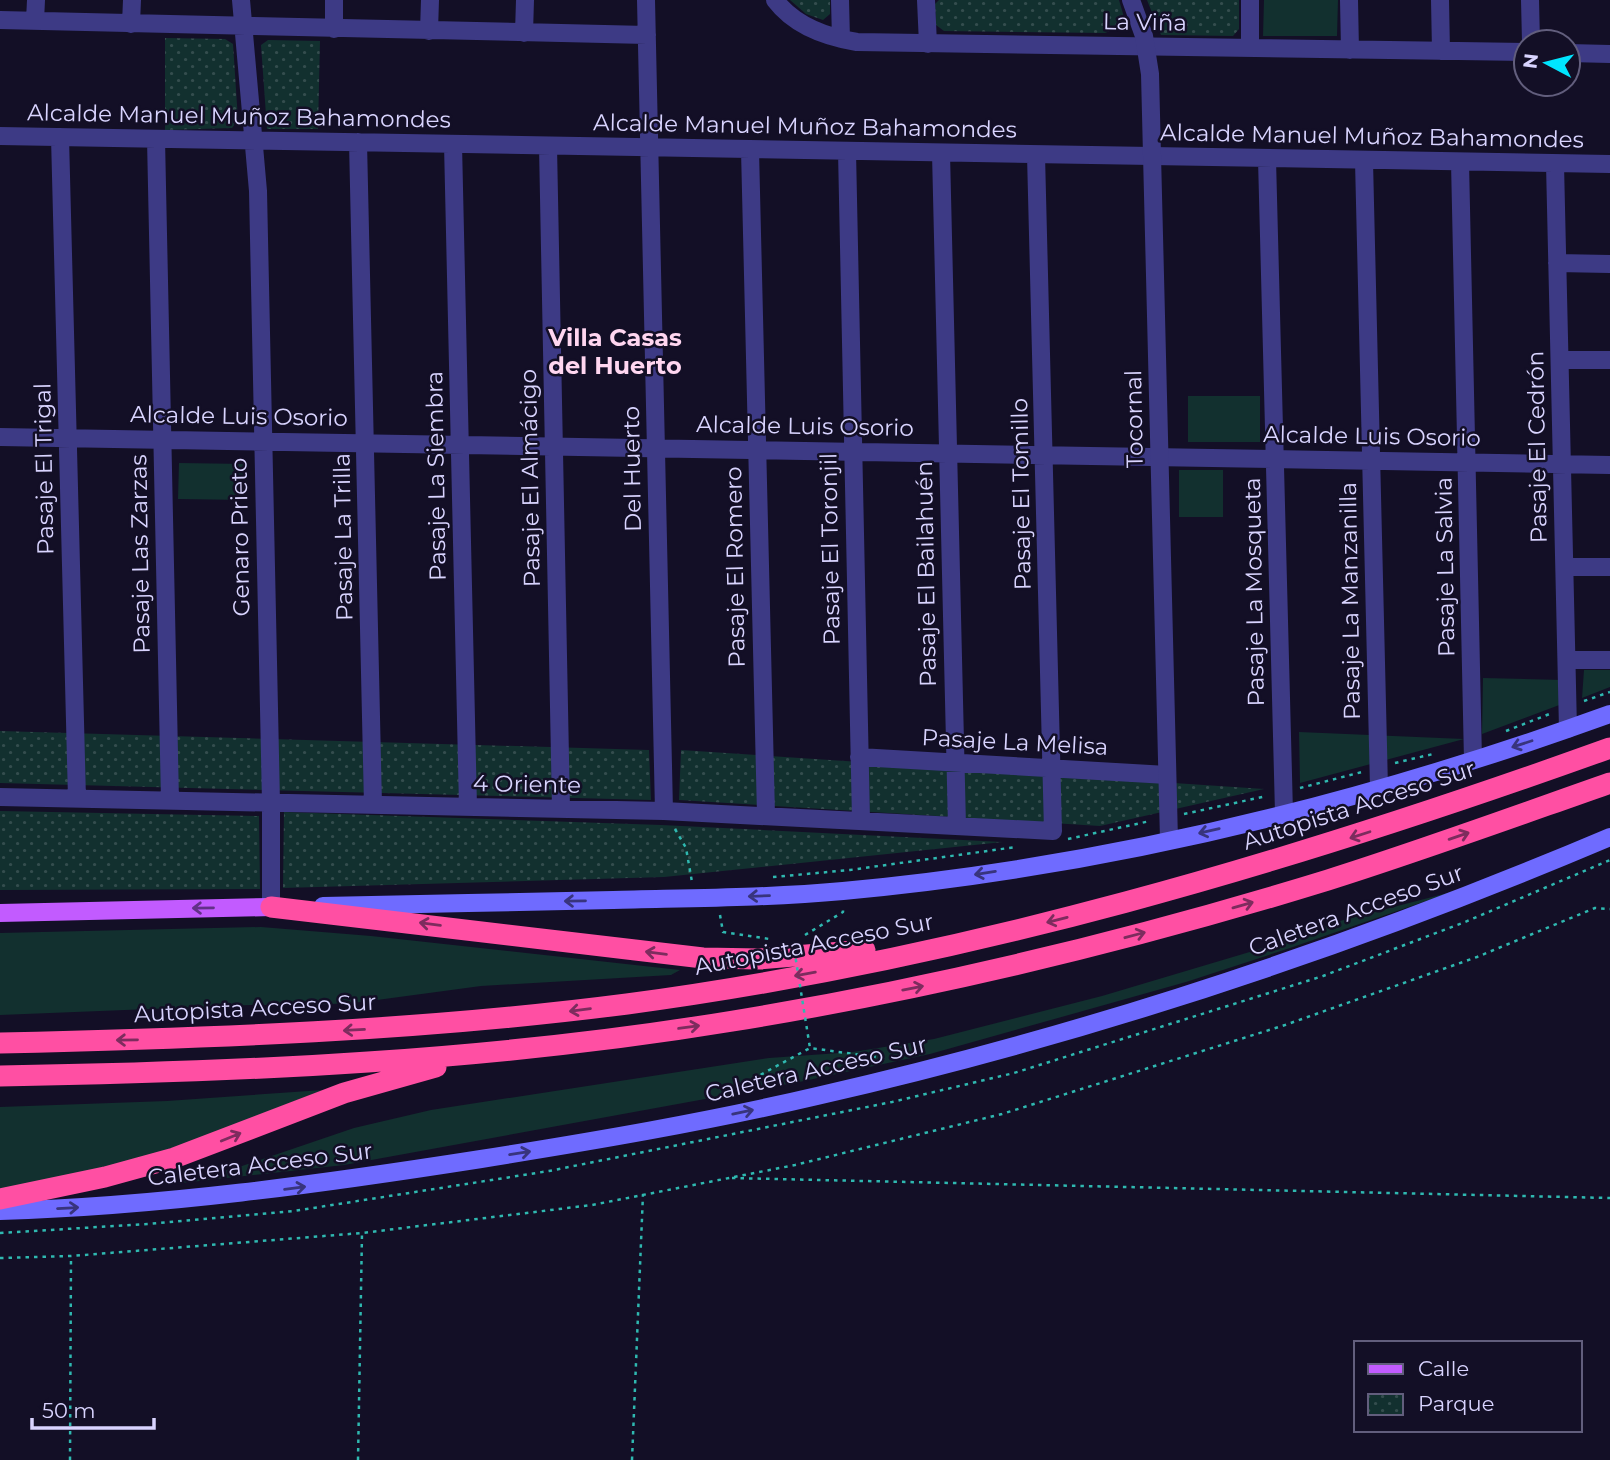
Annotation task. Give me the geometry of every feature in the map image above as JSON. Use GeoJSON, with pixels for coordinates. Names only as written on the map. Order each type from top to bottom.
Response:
{"type":"FeatureCollection","features":[{"type":"Feature","properties":{"kind":"highway","name":"Autopista Acceso Sur"},"geometry":{"type":"LineString","coordinates":[[0,1043],[276,1035],[466,1022],[549,1014],[725,989],[968,941],[1062,919],[1248,869],[1420,816],[1610,748]]}},
{"type":"Feature","properties":{"kind":"highway"},"geometry":{"type":"LineString","coordinates":[[0,1076],[257,1070],[367,1063],[525,1049],[833,1004],[1016,965],[1177,924],[1319,883],[1610,783]]}},
{"type":"Feature","properties":{"kind":"highway"},"geometry":{"type":"LineString","coordinates":[[271,906],[703,958],[789,957],[968,941]]}},
{"type":"Feature","properties":{"kind":"highway"},"geometry":{"type":"LineString","coordinates":[[0,1199],[105,1177],[174,1158],[323,1101],[389,1079],[525,1049]]}},
{"type":"Feature","properties":{"kind":"main road"},"geometry":{"type":"LineString","coordinates":[[0,913],[271,906],[696,888],[779,896],[901,885],[1066,860],[1169,840],[1284,813],[1378,788],[1473,752],[1568,729],[1610,714]]}},
{"type":"Feature","properties":{"kind":"main road","name":"Caletera Acceso Sur"},"geometry":{"type":"LineString","coordinates":[[0,1211],[173,1200],[316,1185],[689,1123],[817,1096],[984,1055],[1226,982],[1429,911],[1610,837]]}},
{"type":"Feature","properties":{"kind":"street"},"geometry":{"type":"LineString","coordinates":[[35,21],[36,0]]}},
{"type":"Feature","properties":{"kind":"street"},"geometry":{"type":"LineString","coordinates":[[131,24],[132,0]]}},
{"type":"Feature","properties":{"kind":"street","name":"Genaro Prieto"},"geometry":{"type":"LineString","coordinates":[[241,0],[258,191],[271,906]]}},
{"type":"Feature","properties":{"kind":"street"},"geometry":{"type":"LineString","coordinates":[[334,0],[334,29]]}},
{"type":"Feature","properties":{"kind":"street"},"geometry":{"type":"LineString","coordinates":[[429,31],[430,0]]}},
{"type":"Feature","properties":{"kind":"street"},"geometry":{"type":"LineString","coordinates":[[524,33],[525,0]]}},
{"type":"Feature","properties":{"kind":"street","name":"Del Huerto"},"geometry":{"type":"LineString","coordinates":[[646,0],[664,811]]}},
{"type":"Feature","properties":{"kind":"street","name":"La Viña"},"geometry":{"type":"LineString","coordinates":[[775,0],[801,23],[841,40],[857,42],[1512,52]]}},
{"type":"Feature","properties":{"kind":"street"},"geometry":{"type":"LineString","coordinates":[[840,0],[841,40]]}},
{"type":"Feature","properties":{"kind":"street"},"geometry":{"type":"LineString","coordinates":[[926,0],[928,44]]}},
{"type":"Feature","properties":{"kind":"street","name":"Tocornal"},"geometry":{"type":"LineString","coordinates":[[1131,0],[1147,47],[1150,74],[1169,840]]}},
{"type":"Feature","properties":{"kind":"street"},"geometry":{"type":"LineString","coordinates":[[1250,0],[1250,48]]}},
{"type":"Feature","properties":{"kind":"street"},"geometry":{"type":"LineString","coordinates":[[1349,0],[1350,50]]}},
{"type":"Feature","properties":{"kind":"street"},"geometry":{"type":"LineString","coordinates":[[1440,0],[1441,51]]}},
{"type":"Feature","properties":{"kind":"street"},"geometry":{"type":"LineString","coordinates":[[1530,0],[1531,28]]}},
{"type":"Feature","properties":{"kind":"street"},"geometry":{"type":"LineString","coordinates":[[0,20],[647,35]]}},
{"type":"Feature","properties":{"kind":"street"},"geometry":{"type":"LineString","coordinates":[[1582,53],[1610,54]]}},
{"type":"Feature","properties":{"kind":"street","name":"Alcalde Manuel Muñoz Bahamondes"},"geometry":{"type":"LineString","coordinates":[[0,136],[1610,164]]}},
{"type":"Feature","properties":{"kind":"street","name":"Pasaje El Trigal"},"geometry":{"type":"LineString","coordinates":[[60,137],[77,799]]}},
{"type":"Feature","properties":{"kind":"street","name":"Pasaje Las Zarzas"},"geometry":{"type":"LineString","coordinates":[[156,139],[170,801]]}},
{"type":"Feature","properties":{"kind":"street","name":"Pasaje La Trilla"},"geometry":{"type":"LineString","coordinates":[[358,142],[373,805]]}},
{"type":"Feature","properties":{"kind":"street","name":"Pasaje La Siembra"},"geometry":{"type":"LineString","coordinates":[[453,144],[468,807]]}},
{"type":"Feature","properties":{"kind":"street","name":"Pasaje El Almácigo"},"geometry":{"type":"LineString","coordinates":[[548,146],[561,809]]}},
{"type":"Feature","properties":{"kind":"street","name":"Pasaje El Romero"},"geometry":{"type":"LineString","coordinates":[[750,150],[766,815]]}},
{"type":"Feature","properties":{"kind":"street","name":"Pasaje El Toronjil"},"geometry":{"type":"LineString","coordinates":[[846,152],[861,820]]}},
{"type":"Feature","properties":{"kind":"street","name":"Pasaje El Bailahuén"},"geometry":{"type":"LineString","coordinates":[[941,153],[957,826]]}},
{"type":"Feature","properties":{"kind":"street","name":"Pasaje El Tomillo"},"geometry":{"type":"LineString","coordinates":[[1036,155],[1052,769],[1057,836]]}},
{"type":"Feature","properties":{"kind":"street","name":"Pasaje La Mosqueta"},"geometry":{"type":"LineString","coordinates":[[1267,159],[1284,813]]}},
{"type":"Feature","properties":{"kind":"street","name":"Pasaje La Manzanilla"},"geometry":{"type":"LineString","coordinates":[[1364,161],[1378,788]]}},
{"type":"Feature","properties":{"kind":"street","name":"Pasaje La Salvia"},"geometry":{"type":"LineString","coordinates":[[1461,162],[1473,752]]}},
{"type":"Feature","properties":{"kind":"street","name":"Pasaje El Cedrón"},"geometry":{"type":"LineString","coordinates":[[1555,163],[1568,729]]}},
{"type":"Feature","properties":{"kind":"street"},"geometry":{"type":"LineString","coordinates":[[1557,263],[1610,264]]}},
{"type":"Feature","properties":{"kind":"street"},"geometry":{"type":"LineString","coordinates":[[1560,360],[1610,360]]}},
{"type":"Feature","properties":{"kind":"street","name":"Alcalde Luis Osorio"},"geometry":{"type":"LineString","coordinates":[[0,436],[1610,465]]}},
{"type":"Feature","properties":{"kind":"street"},"geometry":{"type":"LineString","coordinates":[[1565,567],[1610,567]]}},
{"type":"Feature","properties":{"kind":"street"},"geometry":{"type":"LineString","coordinates":[[1567,660],[1610,660]]}},
{"type":"Feature","properties":{"kind":"street","name":"Pasaje La Melisa"},"geometry":{"type":"LineString","coordinates":[[859,757],[1167,775]]}},
{"type":"Feature","properties":{"kind":"street","name":"4 Oriente"},"geometry":{"type":"LineString","coordinates":[[0,797],[664,811],[957,826],[1057,836]]}},
{"type":"Feature","properties":{"kind":"path"},"geometry":{"type":"LineString","coordinates":[[1473,752],[1568,707],[1610,692]]}},
{"type":"Feature","properties":{"kind":"path"},"geometry":{"type":"LineString","coordinates":[[1057,836],[1125,828],[1432,754]]}},
{"type":"Feature","properties":{"kind":"path"},"geometry":{"type":"LineString","coordinates":[[664,811],[686,848],[696,888]]}},
{"type":"Feature","properties":{"kind":"path"},"geometry":{"type":"LineString","coordinates":[[762,878],[863,868],[1027,846]]}},
{"type":"Feature","properties":{"kind":"path"},"geometry":{"type":"LineString","coordinates":[[682,883],[696,888]]}},
{"type":"Feature","properties":{"kind":"path"},"geometry":{"type":"LineString","coordinates":[[0,1258],[71,1256],[362,1233],[592,1205],[795,1165],[1002,1114],[1285,1025],[1477,957],[1595,908],[1610,909]]}},
{"type":"Feature","properties":{"kind":"path"},"geometry":{"type":"LineString","coordinates":[[803,936],[843,912]]}},
{"type":"Feature","properties":{"kind":"path"},"geometry":{"type":"LineString","coordinates":[[723,932],[770,939]]}},
{"type":"Feature","properties":{"kind":"path"},"geometry":{"type":"LineString","coordinates":[[793,943],[810,1048]]}},
{"type":"Feature","properties":{"kind":"path"},"geometry":{"type":"LineString","coordinates":[[743,1085],[810,1048],[877,1057]]}},
{"type":"Feature","properties":{"kind":"path"},"geometry":{"type":"LineString","coordinates":[[726,1178],[1610,1198]]}},
{"type":"Feature","properties":{"kind":"path"},"geometry":{"type":"LineString","coordinates":[[632,1460],[643,1194]]}},
{"type":"Feature","properties":{"kind":"path"},"geometry":{"type":"LineString","coordinates":[[358,1460],[362,1233]]}},
{"type":"Feature","properties":{"kind":"path"},"geometry":{"type":"LineString","coordinates":[[70,1460],[71,1256]]}},
{"type":"Feature","properties":{"kind":"green space"},"geometry":{"type":"Polygon","coordinates":[[[790,0],[830,0],[830,14],[823,20],[806,14],[790,0]]]}},
{"type":"Feature","properties":{"kind":"green space"},"geometry":{"type":"Polygon","coordinates":[[[939,0],[1119,0],[1126,24],[1105,33],[944,31],[936,25],[935,4],[939,0]]]}},
{"type":"Feature","properties":{"kind":"green space"},"geometry":{"type":"Polygon","coordinates":[[[1147,0],[1239,0],[1239,29],[1233,36],[1161,35],[1147,0]]]}},
{"type":"Feature","properties":{"kind":"green space"},"geometry":{"type":"Polygon","coordinates":[[[1264,0],[1338,0],[1337,36],[1263,36],[1264,0]]]}},
{"type":"Feature","properties":{"kind":"green space"},"geometry":{"type":"Polygon","coordinates":[[[165,38],[225,39],[233,44],[238,120],[232,128],[165,130],[165,38]]]}},
{"type":"Feature","properties":{"kind":"green space"},"geometry":{"type":"Polygon","coordinates":[[[268,40],[320,41],[318,129],[267,129],[261,45],[268,40]]]}},
{"type":"Feature","properties":{"kind":"green space"},"geometry":{"type":"Polygon","coordinates":[[[1188,396],[1260,396],[1260,442],[1188,442],[1188,396]]]}},
{"type":"Feature","properties":{"kind":"green space"},"geometry":{"type":"Polygon","coordinates":[[[179,463],[247,464],[246,500],[178,499],[179,463]]]}},
{"type":"Feature","properties":{"kind":"green space"},"geometry":{"type":"Polygon","coordinates":[[[1179,470],[1223,470],[1223,517],[1179,517],[1179,470]]]}},
{"type":"Feature","properties":{"kind":"green space"},"geometry":{"type":"Polygon","coordinates":[[[1584,670],[1610,670],[1610,687],[1582,698],[1584,670]]]}},
{"type":"Feature","properties":{"kind":"green space"},"geometry":{"type":"Polygon","coordinates":[[[1483,678],[1563,680],[1562,704],[1482,734],[1483,678]]]}},
{"type":"Feature","properties":{"kind":"green space"},"geometry":{"type":"Polygon","coordinates":[[[0,731],[649,750],[651,800],[0,783],[0,731]]]}},
{"type":"Feature","properties":{"kind":"green space"},"geometry":{"type":"Polygon","coordinates":[[[1299,732],[1464,739],[1300,783],[1299,732]]]}},
{"type":"Feature","properties":{"kind":"green space"},"geometry":{"type":"Polygon","coordinates":[[[681,750],[1264,789],[1100,826],[679,800],[681,750]]]}},
{"type":"Feature","properties":{"kind":"green space"},"geometry":{"type":"Polygon","coordinates":[[[0,811],[259,816],[260,889],[0,890],[0,811]]]}},
{"type":"Feature","properties":{"kind":"green space"},"geometry":{"type":"Polygon","coordinates":[[[284,812],[661,825],[1003,842],[664,877],[283,888],[284,812]]]}},
{"type":"Feature","properties":{"kind":"green space"},"geometry":{"type":"Polygon","coordinates":[[[1455,891],[1186,982],[930,1054],[804,1081],[344,1165],[173,1184],[242,1166],[354,1128],[431,1110],[769,1058],[853,1052],[934,1039],[1102,996],[1253,951],[1340,921],[1455,891]]]}},
{"type":"Feature","properties":{"kind":"green space"},"geometry":{"type":"Polygon","coordinates":[[[261,927],[371,936],[680,970],[671,975],[481,986],[362,1002],[0,1015],[0,933],[261,927]]]}},
{"type":"Feature","properties":{"kind":"green space"},"geometry":{"type":"Polygon","coordinates":[[[323,1090],[175,1148],[92,1171],[0,1190],[0,1107],[167,1101],[323,1090]]]}},
{"type":"Feature","properties":{"kind":"district","name":"Villa Casas del Huerto"},"geometry":{"type":"Point","coordinates":[615,351]}}]}
